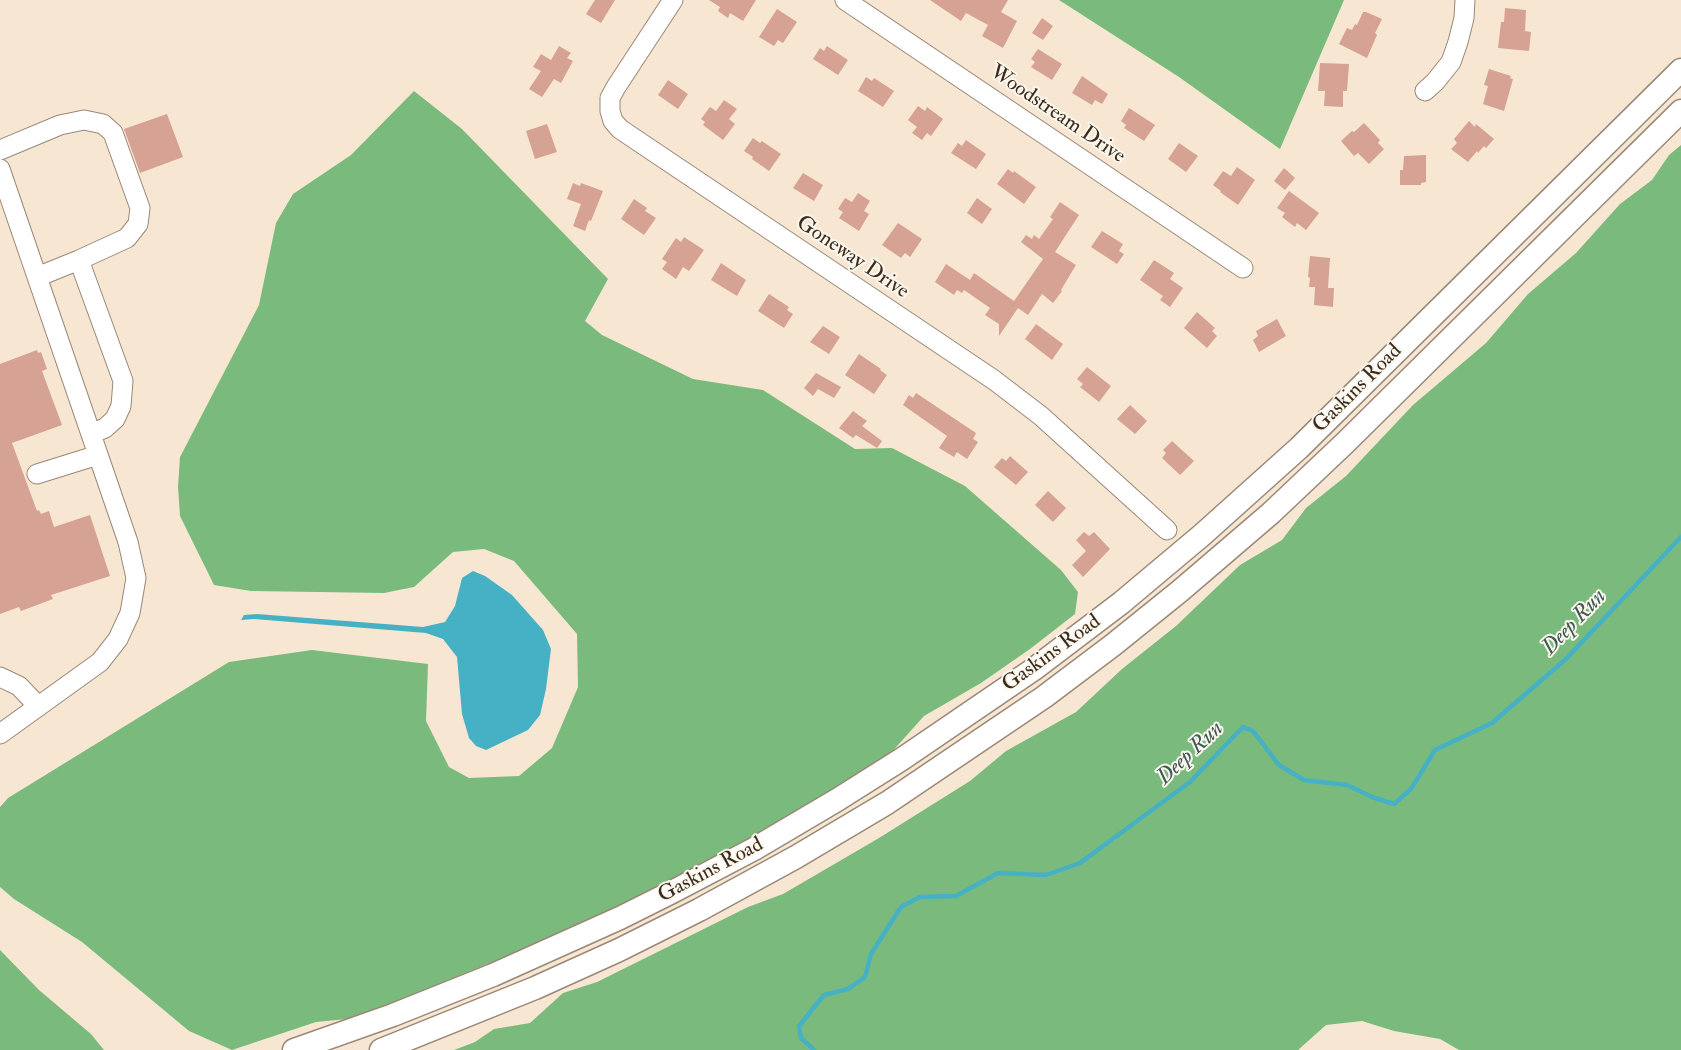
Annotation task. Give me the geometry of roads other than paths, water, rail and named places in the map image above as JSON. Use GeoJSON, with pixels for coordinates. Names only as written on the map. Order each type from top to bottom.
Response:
{"type":"FeatureCollection","features":[{"type":"Feature","properties":{"kind":"main road","name":"Gaskins Road"},"geometry":{"type":"LineString","coordinates":[[294,1050],[393,1015],[493,976],[672,892],[754,849],[837,800],[908,755],[1034,669],[1121,603],[1195,541],[1292,454],[1681,70]]}},
{"type":"Feature","properties":{"kind":"main road","name":"Gaskins Road"},"geometry":{"type":"LineString","coordinates":[[381,1050],[535,988],[620,950],[699,910],[796,858],[886,803],[1044,697],[1180,591],[1270,513],[1352,436],[1681,111]]}},
{"type":"Feature","properties":{"kind":"street","name":"Goneway Drive"},"geometry":{"type":"LineString","coordinates":[[673,0],[610,98],[610,111],[613,121],[620,129],[994,380],[1041,416],[1167,530]]}},
{"type":"Feature","properties":{"kind":"street","name":"Woodstream Drive"},"geometry":{"type":"LineString","coordinates":[[845,0],[1243,268]]}},
{"type":"Feature","properties":{"kind":"street"},"geometry":{"type":"LineString","coordinates":[[1425,91],[1436,82],[1451,62],[1464,18],[1465,0]]}},
{"type":"Feature","properties":{"kind":"street"},"geometry":{"type":"LineString","coordinates":[[0,150],[60,126],[84,120],[103,124],[113,133],[140,208],[138,224],[127,238],[79,260],[37,276]]}},
{"type":"Feature","properties":{"kind":"street"},"geometry":{"type":"LineString","coordinates":[[0,169],[128,542],[136,578],[130,613],[118,639],[100,662],[0,734]]}},
{"type":"Feature","properties":{"kind":"street"},"geometry":{"type":"LineString","coordinates":[[79,260],[122,381],[121,406],[115,419],[105,428],[91,434]]}},
{"type":"Feature","properties":{"kind":"street"},"geometry":{"type":"LineString","coordinates":[[37,474],[98,454]]}},
{"type":"Feature","properties":{"kind":"street"},"geometry":{"type":"LineString","coordinates":[[0,677],[19,686],[38,706]]}},
{"type":"Feature","properties":{"kind":"water"},"geometry":{"type":"Polygon","coordinates":[[[473,571],[485,576],[512,595],[543,630],[551,649],[546,689],[540,715],[528,730],[486,750],[476,746],[469,738],[462,714],[457,657],[443,639],[426,633],[254,619],[241,620],[244,615],[257,614],[423,627],[445,622],[455,606],[462,578],[473,571]]]}},
{"type":"Feature","properties":{"kind":"waterway","name":"Deep Run"},"geometry":{"type":"LineString","coordinates":[[814,1050],[801,1038],[799,1026],[824,995],[848,989],[865,977],[871,954],[901,907],[920,897],[956,896],[998,873],[1046,875],[1080,863],[1190,782],[1243,727],[1253,731],[1279,765],[1304,780],[1347,785],[1372,797],[1394,804],[1411,789],[1435,750],[1492,723],[1566,659],[1681,537]]}}]}
